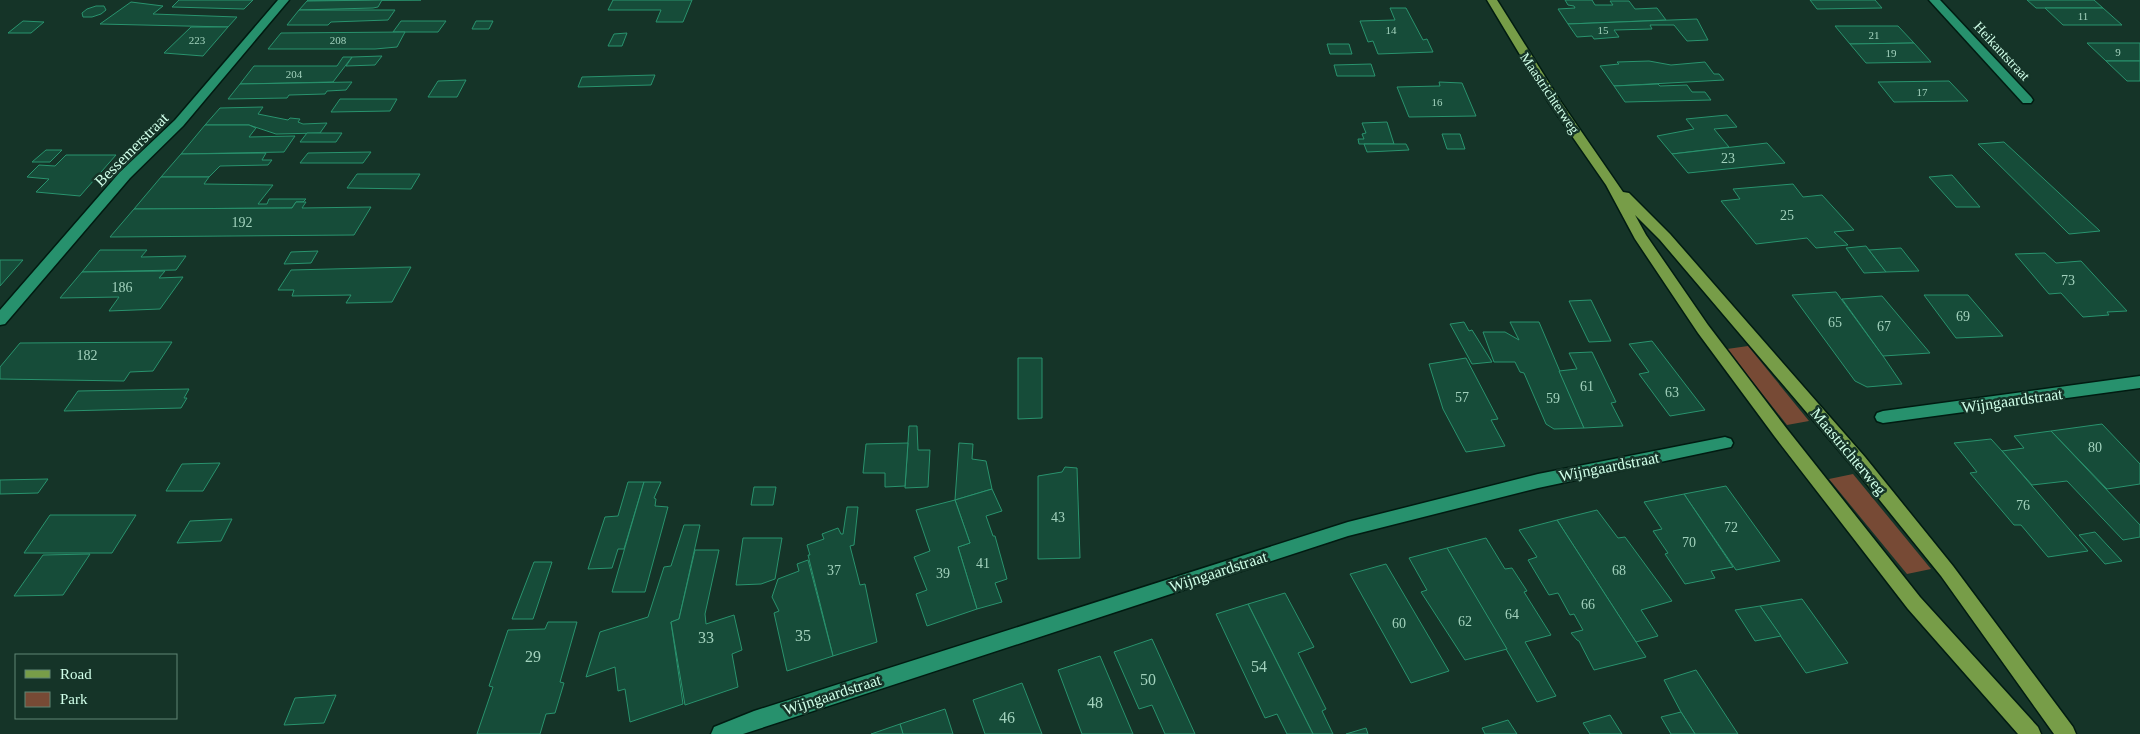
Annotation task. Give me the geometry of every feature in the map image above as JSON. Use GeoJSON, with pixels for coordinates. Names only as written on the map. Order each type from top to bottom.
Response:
{"type":"FeatureCollection","features":[{"type":"Feature","properties":{"kind":"main road","name":"Maastrichterweg"},"geometry":{"type":"LineString","coordinates":[[1492,0],[1555,103],[1612,184],[1640,236],[1698,322],[1775,426],[1914,603],[2031,734]]}},
{"type":"Feature","properties":{"kind":"main road","name":"Maastrichterweg"},"geometry":{"type":"LineString","coordinates":[[1612,184],[1665,237],[1859,462],[1947,571],[2066,734]]}},
{"type":"Feature","properties":{"kind":"street","name":"Bessemerstraat"},"geometry":{"type":"LineString","coordinates":[[0,320],[124,175],[179,123],[284,0]]}},
{"type":"Feature","properties":{"kind":"street","name":"Heikantstraat"},"geometry":{"type":"LineString","coordinates":[[1934,0],[2027,100]]}},
{"type":"Feature","properties":{"kind":"street","name":"Wijngaardstraat"},"geometry":{"type":"LineString","coordinates":[[1883,417],[2140,382]]}},
{"type":"Feature","properties":{"kind":"street","name":"Wijngaardstraat"},"geometry":{"type":"LineString","coordinates":[[721,734],[754,720],[1348,529],[1538,481],[1725,443]]}},
{"type":"Feature","properties":{"kind":"green space"},"geometry":{"type":"Polygon","coordinates":[[[1748,346],[1809,421],[1787,425],[1727,349],[1748,346]]]}},
{"type":"Feature","properties":{"kind":"green space"},"geometry":{"type":"Polygon","coordinates":[[[1853,474],[1931,569],[1907,574],[1829,479],[1853,474]]]}},
{"type":"Feature","properties":{"kind":"building"},"geometry":{"type":"Polygon","coordinates":[[[179,0],[253,0],[244,9],[172,7],[179,0]]]}},
{"type":"Feature","properties":{"kind":"building"},"geometry":{"type":"Polygon","coordinates":[[[308,0],[421,0],[307,1],[308,0]]]}},
{"type":"Feature","properties":{"kind":"building"},"geometry":{"type":"Polygon","coordinates":[[[382,0],[378,7],[373,8],[299,10],[307,1],[382,0]]]}},
{"type":"Feature","properties":{"kind":"building"},"geometry":{"type":"Polygon","coordinates":[[[613,0],[692,0],[683,22],[656,22],[661,10],[608,10],[613,0]]]}},
{"type":"Feature","properties":{"kind":"building"},"geometry":{"type":"Polygon","coordinates":[[[1565,0],[1592,0],[1595,5],[1613,5],[1610,1],[1629,1],[1635,9],[1657,8],[1666,20],[1568,24],[1558,9],[1575,8],[1568,5],[1565,0]]]}},
{"type":"Feature","properties":{"kind":"building"},"geometry":{"type":"Polygon","coordinates":[[[1810,0],[1875,0],[1882,8],[1817,9],[1810,0]]]}},
{"type":"Feature","properties":{"kind":"building"},"geometry":{"type":"Polygon","coordinates":[[[2027,0],[2094,0],[2103,8],[2036,8],[2027,0]]]}},
{"type":"Feature","properties":{"kind":"building"},"geometry":{"type":"Polygon","coordinates":[[[131,2],[163,6],[153,14],[237,17],[228,27],[100,24],[131,2]]]}},
{"type":"Feature","properties":{"kind":"building"},"geometry":{"type":"Polygon","coordinates":[[[96,6],[104,6],[106,10],[92,17],[83,17],[82,13],[96,6]]]}},
{"type":"Feature","properties":{"kind":"building"},"geometry":{"type":"Polygon","coordinates":[[[1390,8],[1406,8],[1423,40],[1427,39],[1433,52],[1378,54],[1373,41],[1368,42],[1360,21],[1395,20],[1390,8]]]}},
{"type":"Feature","properties":{"kind":"building"},"geometry":{"type":"Polygon","coordinates":[[[2045,8],[2103,8],[2122,25],[2063,25],[2045,8]]]}},
{"type":"Feature","properties":{"kind":"building"},"geometry":{"type":"Polygon","coordinates":[[[299,10],[395,10],[388,20],[331,22],[328,25],[287,25],[299,10]]]}},
{"type":"Feature","properties":{"kind":"building"},"geometry":{"type":"Polygon","coordinates":[[[1697,19],[1708,40],[1687,41],[1674,25],[1650,25],[1652,29],[1614,30],[1619,37],[1594,39],[1592,36],[1577,37],[1568,24],[1697,19]]]}},
{"type":"Feature","properties":{"kind":"building"},"geometry":{"type":"Polygon","coordinates":[[[23,21],[44,22],[31,33],[8,33],[23,21]]]}},
{"type":"Feature","properties":{"kind":"building"},"geometry":{"type":"Polygon","coordinates":[[[401,21],[446,21],[438,32],[393,32],[401,21]]]}},
{"type":"Feature","properties":{"kind":"building"},"geometry":{"type":"Polygon","coordinates":[[[476,21],[493,21],[489,29],[472,29],[476,21]]]}},
{"type":"Feature","properties":{"kind":"building"},"geometry":{"type":"Polygon","coordinates":[[[1835,26],[1898,26],[1914,43],[1850,44],[1835,26]]]}},
{"type":"Feature","properties":{"kind":"building"},"geometry":{"type":"Polygon","coordinates":[[[191,27],[228,27],[203,56],[164,53],[191,27]]]}},
{"type":"Feature","properties":{"kind":"building"},"geometry":{"type":"Polygon","coordinates":[[[405,32],[397,47],[375,49],[268,49],[281,33],[405,32]]]}},
{"type":"Feature","properties":{"kind":"building"},"geometry":{"type":"Polygon","coordinates":[[[627,33],[622,46],[608,46],[614,34],[627,33]]]}},
{"type":"Feature","properties":{"kind":"building"},"geometry":{"type":"Polygon","coordinates":[[[1914,43],[1931,62],[1866,63],[1850,44],[1914,43]]]}},
{"type":"Feature","properties":{"kind":"building"},"geometry":{"type":"Polygon","coordinates":[[[2087,43],[2140,43],[2140,61],[2106,61],[2087,43]]]}},
{"type":"Feature","properties":{"kind":"building"},"geometry":{"type":"Polygon","coordinates":[[[1327,44],[1349,44],[1352,54],[1330,54],[1327,44]]]}},
{"type":"Feature","properties":{"kind":"building"},"geometry":{"type":"Polygon","coordinates":[[[382,56],[375,65],[346,66],[352,57],[382,56]]]}},
{"type":"Feature","properties":{"kind":"building"},"geometry":{"type":"Polygon","coordinates":[[[343,57],[352,57],[333,82],[240,84],[254,66],[337,66],[343,57]]]}},
{"type":"Feature","properties":{"kind":"building"},"geometry":{"type":"Polygon","coordinates":[[[1649,61],[1671,65],[1705,62],[1714,74],[1719,74],[1724,80],[1614,86],[1600,66],[1619,64],[1617,62],[1649,61]]]}},
{"type":"Feature","properties":{"kind":"building"},"geometry":{"type":"Polygon","coordinates":[[[2106,61],[2140,61],[2140,81],[2127,81],[2106,61]]]}},
{"type":"Feature","properties":{"kind":"building"},"geometry":{"type":"Polygon","coordinates":[[[1371,64],[1375,76],[1337,76],[1334,65],[1371,64]]]}},
{"type":"Feature","properties":{"kind":"building"},"geometry":{"type":"Polygon","coordinates":[[[655,75],[651,85],[578,87],[582,77],[655,75]]]}},
{"type":"Feature","properties":{"kind":"building"},"geometry":{"type":"Polygon","coordinates":[[[466,80],[457,97],[428,97],[438,81],[466,80]]]}},
{"type":"Feature","properties":{"kind":"building"},"geometry":{"type":"Polygon","coordinates":[[[1949,81],[1968,101],[1894,102],[1878,82],[1949,81]]]}},
{"type":"Feature","properties":{"kind":"building"},"geometry":{"type":"Polygon","coordinates":[[[352,82],[346,90],[327,91],[325,94],[289,95],[287,98],[228,99],[240,84],[352,82]]]}},
{"type":"Feature","properties":{"kind":"building"},"geometry":{"type":"Polygon","coordinates":[[[1439,82],[1462,83],[1476,116],[1409,117],[1397,87],[1440,86],[1439,82]]]}},
{"type":"Feature","properties":{"kind":"building"},"geometry":{"type":"Polygon","coordinates":[[[1658,84],[1660,86],[1687,85],[1692,92],[1705,92],[1711,100],[1625,102],[1614,86],[1658,84]]]}},
{"type":"Feature","properties":{"kind":"building"},"geometry":{"type":"Polygon","coordinates":[[[340,99],[397,99],[390,111],[331,112],[340,99]]]}},
{"type":"Feature","properties":{"kind":"building"},"geometry":{"type":"Polygon","coordinates":[[[263,107],[258,114],[288,120],[290,118],[300,119],[298,122],[303,124],[327,123],[320,133],[276,134],[249,125],[205,125],[220,108],[263,107]]]}},
{"type":"Feature","properties":{"kind":"building"},"geometry":{"type":"Polygon","coordinates":[[[1727,115],[1737,127],[1714,129],[1729,147],[1672,154],[1657,136],[1694,129],[1686,119],[1727,115]]]}},
{"type":"Feature","properties":{"kind":"building"},"geometry":{"type":"Polygon","coordinates":[[[1387,122],[1394,144],[1359,144],[1358,139],[1364,139],[1362,134],[1366,133],[1362,123],[1387,122]]]}},
{"type":"Feature","properties":{"kind":"building"},"geometry":{"type":"Polygon","coordinates":[[[205,125],[249,125],[256,128],[249,137],[295,136],[284,152],[181,154],[205,125]]]}},
{"type":"Feature","properties":{"kind":"building"},"geometry":{"type":"Polygon","coordinates":[[[307,133],[342,133],[336,142],[300,142],[307,133]]]}},
{"type":"Feature","properties":{"kind":"building"},"geometry":{"type":"Polygon","coordinates":[[[1442,134],[1460,134],[1465,149],[1447,149],[1442,134]]]}},
{"type":"Feature","properties":{"kind":"building"},"geometry":{"type":"Polygon","coordinates":[[[2004,142],[2100,231],[2069,234],[1978,144],[2004,142]]]}},
{"type":"Feature","properties":{"kind":"building"},"geometry":{"type":"Polygon","coordinates":[[[1767,143],[1785,163],[1688,173],[1672,154],[1767,143]]]}},
{"type":"Feature","properties":{"kind":"building"},"geometry":{"type":"Polygon","coordinates":[[[1364,144],[1406,144],[1409,150],[1367,152],[1364,144]]]}},
{"type":"Feature","properties":{"kind":"building"},"geometry":{"type":"Polygon","coordinates":[[[46,150],[62,150],[50,162],[32,162],[46,150]]]}},
{"type":"Feature","properties":{"kind":"building"},"geometry":{"type":"Polygon","coordinates":[[[371,152],[363,163],[300,163],[308,153],[371,152]]]}},
{"type":"Feature","properties":{"kind":"building"},"geometry":{"type":"Polygon","coordinates":[[[266,153],[262,160],[272,160],[268,165],[220,166],[209,177],[161,177],[181,154],[266,153]]]}},
{"type":"Feature","properties":{"kind":"building"},"geometry":{"type":"Polygon","coordinates":[[[66,155],[116,155],[80,196],[36,192],[49,179],[27,177],[39,165],[55,166],[66,155]]]}},
{"type":"Feature","properties":{"kind":"building"},"geometry":{"type":"Polygon","coordinates":[[[357,174],[420,174],[411,189],[347,188],[357,174]]]}},
{"type":"Feature","properties":{"kind":"building"},"geometry":{"type":"Polygon","coordinates":[[[1952,175],[1980,207],[1956,207],[1929,177],[1952,175]]]}},
{"type":"Feature","properties":{"kind":"building"},"geometry":{"type":"Polygon","coordinates":[[[161,177],[209,177],[204,184],[273,185],[258,204],[267,204],[269,199],[306,199],[303,202],[296,202],[292,208],[134,209],[161,177]]]}},
{"type":"Feature","properties":{"kind":"building"},"geometry":{"type":"Polygon","coordinates":[[[1793,184],[1803,197],[1822,195],[1854,230],[1834,232],[1848,245],[1816,248],[1807,238],[1756,244],[1721,201],[1740,199],[1733,189],[1793,184]]]}},
{"type":"Feature","properties":{"kind":"building"},"geometry":{"type":"Polygon","coordinates":[[[296,202],[306,202],[302,208],[371,207],[354,235],[110,237],[134,209],[292,208],[296,202]]]}},
{"type":"Feature","properties":{"kind":"building"},"geometry":{"type":"Polygon","coordinates":[[[1866,246],[1886,272],[1864,273],[1846,248],[1866,246]]]}},
{"type":"Feature","properties":{"kind":"building"},"geometry":{"type":"Polygon","coordinates":[[[1901,248],[1919,271],[1886,272],[1869,250],[1901,248]]]}},
{"type":"Feature","properties":{"kind":"building"},"geometry":{"type":"Polygon","coordinates":[[[100,250],[147,250],[141,257],[186,256],[176,270],[82,272],[100,250]]]}},
{"type":"Feature","properties":{"kind":"building"},"geometry":{"type":"Polygon","coordinates":[[[318,251],[311,263],[284,264],[291,252],[318,251]]]}},
{"type":"Feature","properties":{"kind":"building"},"geometry":{"type":"Polygon","coordinates":[[[2045,253],[2056,263],[2081,261],[2127,311],[2107,312],[2109,315],[2083,317],[2061,293],[2049,294],[2015,254],[2045,253]]]}},
{"type":"Feature","properties":{"kind":"building"},"geometry":{"type":"Polygon","coordinates":[[[0,260],[23,260],[0,286],[0,260]]]}},
{"type":"Feature","properties":{"kind":"building"},"geometry":{"type":"Polygon","coordinates":[[[411,267],[392,302],[346,303],[351,295],[292,296],[294,290],[278,290],[291,270],[411,267]]]}},
{"type":"Feature","properties":{"kind":"building"},"geometry":{"type":"Polygon","coordinates":[[[165,271],[159,278],[183,277],[160,309],[109,311],[119,297],[60,298],[82,272],[165,271]]]}},
{"type":"Feature","properties":{"kind":"building"},"geometry":{"type":"Polygon","coordinates":[[[1836,292],[1902,384],[1867,387],[1855,381],[1792,295],[1836,292]]]}},
{"type":"Feature","properties":{"kind":"building"},"geometry":{"type":"Polygon","coordinates":[[[1924,295],[1968,295],[2003,336],[1956,338],[1924,295]]]}},
{"type":"Feature","properties":{"kind":"building"},"geometry":{"type":"Polygon","coordinates":[[[1882,296],[1930,353],[1883,356],[1842,299],[1882,296]]]}},
{"type":"Feature","properties":{"kind":"building"},"geometry":{"type":"Polygon","coordinates":[[[1591,300],[1611,341],[1589,342],[1569,301],[1591,300]]]}},
{"type":"Feature","properties":{"kind":"building"},"geometry":{"type":"Polygon","coordinates":[[[1464,322],[1469,331],[1472,330],[1492,362],[1472,364],[1450,324],[1464,322]]]}},
{"type":"Feature","properties":{"kind":"building"},"geometry":{"type":"Polygon","coordinates":[[[1510,322],[1539,322],[1584,428],[1554,429],[1546,424],[1524,373],[1520,372],[1515,362],[1494,362],[1483,332],[1505,332],[1519,340],[1510,322]]]}},
{"type":"Feature","properties":{"kind":"building"},"geometry":{"type":"Polygon","coordinates":[[[1652,341],[1705,410],[1670,416],[1639,374],[1649,372],[1629,344],[1652,341]]]}},
{"type":"Feature","properties":{"kind":"building"},"geometry":{"type":"Polygon","coordinates":[[[172,342],[153,371],[130,372],[124,381],[0,379],[0,367],[20,343],[172,342]]]}},
{"type":"Feature","properties":{"kind":"building"},"geometry":{"type":"Polygon","coordinates":[[[1592,352],[1616,402],[1611,403],[1623,426],[1584,428],[1559,371],[1577,369],[1569,353],[1592,352]]]}},
{"type":"Feature","properties":{"kind":"building"},"geometry":{"type":"Polygon","coordinates":[[[1018,358],[1042,358],[1042,418],[1018,419],[1018,358]]]}},
{"type":"Feature","properties":{"kind":"building"},"geometry":{"type":"Polygon","coordinates":[[[1466,358],[1498,419],[1491,420],[1505,446],[1466,452],[1443,409],[1429,364],[1466,358]]]}},
{"type":"Feature","properties":{"kind":"building"},"geometry":{"type":"Polygon","coordinates":[[[189,389],[184,398],[187,398],[181,408],[64,411],[78,391],[189,389]]]}},
{"type":"Feature","properties":{"kind":"building"},"geometry":{"type":"Polygon","coordinates":[[[2102,424],[2140,464],[2140,484],[2107,489],[2051,431],[2102,424]]]}},
{"type":"Feature","properties":{"kind":"building"},"geometry":{"type":"Polygon","coordinates":[[[909,426],[917,426],[918,450],[930,450],[928,487],[905,488],[909,426]]]}},
{"type":"Feature","properties":{"kind":"building"},"geometry":{"type":"Polygon","coordinates":[[[2051,431],[2140,525],[2140,537],[2123,540],[2067,481],[2032,485],[2002,451],[2024,448],[2014,436],[2051,431]]]}},
{"type":"Feature","properties":{"kind":"building"},"geometry":{"type":"Polygon","coordinates":[[[1991,439],[2088,551],[2048,557],[2021,525],[2014,525],[1970,473],[1977,472],[1954,443],[1991,439]]]}},
{"type":"Feature","properties":{"kind":"building"},"geometry":{"type":"Polygon","coordinates":[[[908,443],[905,486],[885,487],[885,473],[863,473],[866,444],[908,443]]]}},
{"type":"Feature","properties":{"kind":"building"},"geometry":{"type":"Polygon","coordinates":[[[959,443],[973,444],[972,459],[986,461],[992,489],[955,500],[959,443]]]}},
{"type":"Feature","properties":{"kind":"building"},"geometry":{"type":"Polygon","coordinates":[[[220,463],[203,491],[166,491],[182,464],[220,463]]]}},
{"type":"Feature","properties":{"kind":"building"},"geometry":{"type":"Polygon","coordinates":[[[1065,467],[1077,468],[1080,558],[1038,559],[1038,476],[1062,472],[1065,467]]]}},
{"type":"Feature","properties":{"kind":"building"},"geometry":{"type":"Polygon","coordinates":[[[48,479],[38,493],[0,494],[0,480],[48,479]]]}},
{"type":"Feature","properties":{"kind":"building"},"geometry":{"type":"Polygon","coordinates":[[[628,482],[644,482],[624,549],[618,549],[612,568],[588,569],[605,517],[618,516],[628,482]]]}},
{"type":"Feature","properties":{"kind":"building"},"geometry":{"type":"Polygon","coordinates":[[[644,482],[661,482],[654,498],[656,499],[655,506],[668,507],[645,592],[612,592],[644,482]]]}},
{"type":"Feature","properties":{"kind":"building"},"geometry":{"type":"Polygon","coordinates":[[[1726,486],[1780,561],[1736,570],[1684,494],[1726,486]]]}},
{"type":"Feature","properties":{"kind":"building"},"geometry":{"type":"Polygon","coordinates":[[[754,487],[776,487],[773,505],[751,505],[754,487]]]}},
{"type":"Feature","properties":{"kind":"building"},"geometry":{"type":"Polygon","coordinates":[[[992,489],[1002,511],[986,516],[993,536],[995,536],[1007,579],[995,583],[1002,602],[977,609],[958,547],[970,543],[955,500],[992,489]]]}},
{"type":"Feature","properties":{"kind":"building"},"geometry":{"type":"Polygon","coordinates":[[[1684,494],[1733,567],[1711,571],[1715,578],[1685,584],[1665,554],[1668,553],[1653,531],[1662,529],[1644,502],[1684,494]]]}},
{"type":"Feature","properties":{"kind":"building"},"geometry":{"type":"Polygon","coordinates":[[[955,500],[970,543],[958,547],[977,609],[927,626],[916,594],[927,590],[914,557],[930,551],[916,510],[955,500]]]}},
{"type":"Feature","properties":{"kind":"building"},"geometry":{"type":"Polygon","coordinates":[[[847,507],[858,507],[854,545],[850,546],[860,585],[865,584],[877,642],[833,656],[807,545],[824,539],[822,534],[838,528],[841,534],[843,534],[847,507]]]}},
{"type":"Feature","properties":{"kind":"building"},"geometry":{"type":"Polygon","coordinates":[[[1597,510],[1618,538],[1625,537],[1672,601],[1641,610],[1658,636],[1636,642],[1557,520],[1597,510]]]}},
{"type":"Feature","properties":{"kind":"building"},"geometry":{"type":"Polygon","coordinates":[[[50,515],[136,515],[112,553],[24,553],[50,515]]]}},
{"type":"Feature","properties":{"kind":"building"},"geometry":{"type":"Polygon","coordinates":[[[232,519],[221,541],[177,543],[190,521],[232,519]]]}},
{"type":"Feature","properties":{"kind":"building"},"geometry":{"type":"Polygon","coordinates":[[[1557,520],[1646,657],[1594,670],[1579,641],[1571,633],[1583,630],[1574,614],[1570,615],[1558,593],[1549,595],[1528,560],[1537,557],[1519,530],[1557,520]]]}},
{"type":"Feature","properties":{"kind":"building"},"geometry":{"type":"Polygon","coordinates":[[[684,525],[700,525],[679,619],[671,622],[683,704],[630,722],[625,689],[618,691],[615,667],[586,677],[600,632],[648,617],[664,567],[671,566],[684,525]]]}},
{"type":"Feature","properties":{"kind":"building"},"geometry":{"type":"Polygon","coordinates":[[[2095,532],[2122,561],[2105,564],[2079,535],[2095,532]]]}},
{"type":"Feature","properties":{"kind":"building"},"geometry":{"type":"Polygon","coordinates":[[[743,538],[782,538],[775,579],[761,584],[736,585],[743,538]]]}},
{"type":"Feature","properties":{"kind":"building"},"geometry":{"type":"Polygon","coordinates":[[[1486,538],[1505,569],[1512,568],[1527,591],[1524,592],[1551,635],[1525,642],[1556,696],[1537,702],[1447,548],[1486,538]]]}},
{"type":"Feature","properties":{"kind":"building"},"geometry":{"type":"Polygon","coordinates":[[[1447,548],[1507,649],[1465,660],[1421,592],[1427,590],[1409,558],[1447,548]]]}},
{"type":"Feature","properties":{"kind":"building"},"geometry":{"type":"Polygon","coordinates":[[[695,550],[719,550],[705,614],[706,624],[734,615],[742,650],[732,654],[738,687],[685,705],[671,622],[679,619],[695,550]]]}},
{"type":"Feature","properties":{"kind":"building"},"geometry":{"type":"Polygon","coordinates":[[[90,554],[63,595],[14,596],[43,555],[90,554]]]}},
{"type":"Feature","properties":{"kind":"building"},"geometry":{"type":"Polygon","coordinates":[[[808,560],[833,656],[787,671],[774,613],[779,611],[772,597],[778,579],[799,571],[797,564],[808,560]]]}},
{"type":"Feature","properties":{"kind":"building"},"geometry":{"type":"Polygon","coordinates":[[[534,562],[552,562],[533,619],[512,619],[534,562]]]}},
{"type":"Feature","properties":{"kind":"building"},"geometry":{"type":"Polygon","coordinates":[[[1386,564],[1449,671],[1411,683],[1350,574],[1386,564]]]}},
{"type":"Feature","properties":{"kind":"building"},"geometry":{"type":"Polygon","coordinates":[[[1285,593],[1314,647],[1298,653],[1326,709],[1322,711],[1333,734],[1313,734],[1248,604],[1285,593]]]}},
{"type":"Feature","properties":{"kind":"building"},"geometry":{"type":"Polygon","coordinates":[[[1802,599],[1848,663],[1806,673],[1760,606],[1802,599]]]}},
{"type":"Feature","properties":{"kind":"building"},"geometry":{"type":"Polygon","coordinates":[[[1248,604],[1313,734],[1287,734],[1277,714],[1265,718],[1216,614],[1248,604]]]}},
{"type":"Feature","properties":{"kind":"building"},"geometry":{"type":"Polygon","coordinates":[[[1760,606],[1781,636],[1755,641],[1735,610],[1760,606]]]}},
{"type":"Feature","properties":{"kind":"building"},"geometry":{"type":"Polygon","coordinates":[[[548,622],[577,622],[560,682],[564,683],[555,713],[546,714],[540,734],[477,734],[493,687],[489,686],[508,630],[545,629],[548,622]]]}},
{"type":"Feature","properties":{"kind":"building"},"geometry":{"type":"Polygon","coordinates":[[[1152,639],[1195,734],[1165,734],[1152,705],[1139,709],[1114,652],[1152,639]]]}},
{"type":"Feature","properties":{"kind":"building"},"geometry":{"type":"Polygon","coordinates":[[[1100,656],[1133,734],[1082,734],[1058,670],[1100,656]]]}},
{"type":"Feature","properties":{"kind":"building"},"geometry":{"type":"Polygon","coordinates":[[[1696,670],[1738,734],[1695,734],[1664,680],[1696,670]]]}},
{"type":"Feature","properties":{"kind":"building"},"geometry":{"type":"Polygon","coordinates":[[[1022,683],[1042,734],[985,734],[973,700],[1022,683]]]}},
{"type":"Feature","properties":{"kind":"building"},"geometry":{"type":"Polygon","coordinates":[[[336,695],[324,723],[284,725],[295,698],[336,695]]]}},
{"type":"Feature","properties":{"kind":"building"},"geometry":{"type":"Polygon","coordinates":[[[945,709],[953,734],[903,734],[900,724],[945,709]]]}},
{"type":"Feature","properties":{"kind":"building"},"geometry":{"type":"Polygon","coordinates":[[[1681,712],[1695,734],[1671,734],[1661,717],[1681,712]]]}},
{"type":"Feature","properties":{"kind":"building"},"geometry":{"type":"Polygon","coordinates":[[[1610,715],[1622,734],[1590,734],[1583,723],[1610,715]]]}},
{"type":"Feature","properties":{"kind":"building"},"geometry":{"type":"Polygon","coordinates":[[[1508,720],[1517,734],[1485,734],[1482,728],[1508,720]]]}},
{"type":"Feature","properties":{"kind":"building"},"geometry":{"type":"Polygon","coordinates":[[[900,724],[903,734],[871,734],[900,724]]]}},
{"type":"Feature","properties":{"kind":"building"},"geometry":{"type":"Polygon","coordinates":[[[1366,728],[1368,734],[1346,734],[1366,728]]]}}]}
